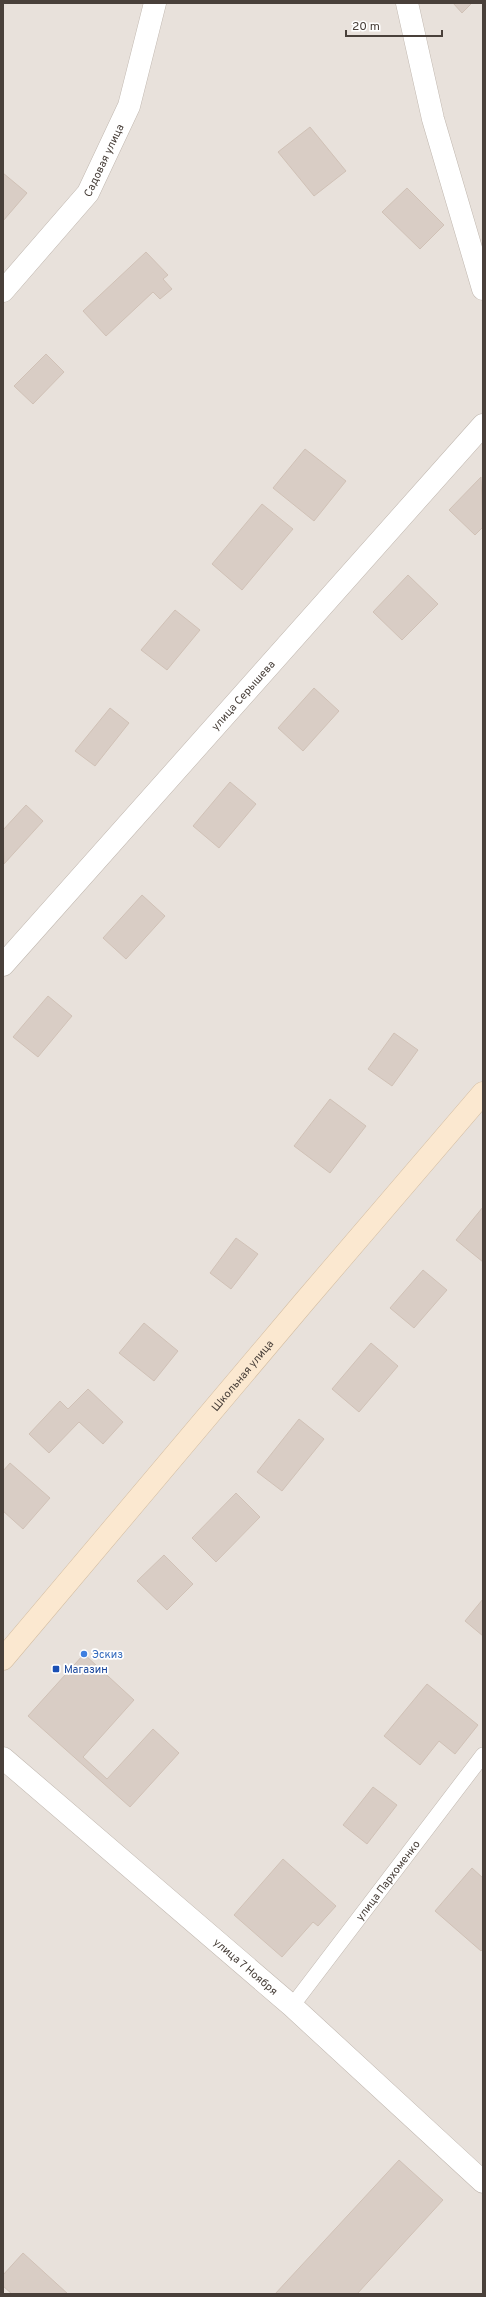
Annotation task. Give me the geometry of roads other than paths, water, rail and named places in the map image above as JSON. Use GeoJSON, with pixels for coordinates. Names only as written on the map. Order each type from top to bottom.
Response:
{"type":"FeatureCollection","features":[{"type":"Feature","properties":{"kind":"main road","name":"Школьная улица"},"geometry":{"type":"LineString","coordinates":[[3,1659],[304,1302],[483,1093]]}},
{"type":"Feature","properties":{"kind":"street","name":"Садовая улица"},"geometry":{"type":"LineString","coordinates":[[3,291],[88,193],[129,106],[155,3]]}},
{"type":"Feature","properties":{"kind":"street"},"geometry":{"type":"LineString","coordinates":[[407,3],[432,119],[483,289]]}},
{"type":"Feature","properties":{"kind":"street","name":"улица Серышева"},"geometry":{"type":"LineString","coordinates":[[3,965],[483,425]]}},
{"type":"Feature","properties":{"kind":"street","name":"улица 7 Ноября"},"geometry":{"type":"LineString","coordinates":[[3,1758],[292,2006],[483,2182]]}},
{"type":"Feature","properties":{"kind":"lane","name":"улица Пархоменко"},"geometry":{"type":"LineString","coordinates":[[292,2006],[483,1755]]}},
{"type":"Feature","properties":{"kind":"place","name":"Эскиз"},"geometry":{"type":"Point","coordinates":[84,1654]}},
{"type":"Feature","properties":{"kind":"place","name":"Магазин"},"geometry":{"type":"Point","coordinates":[56,1669]}}]}
